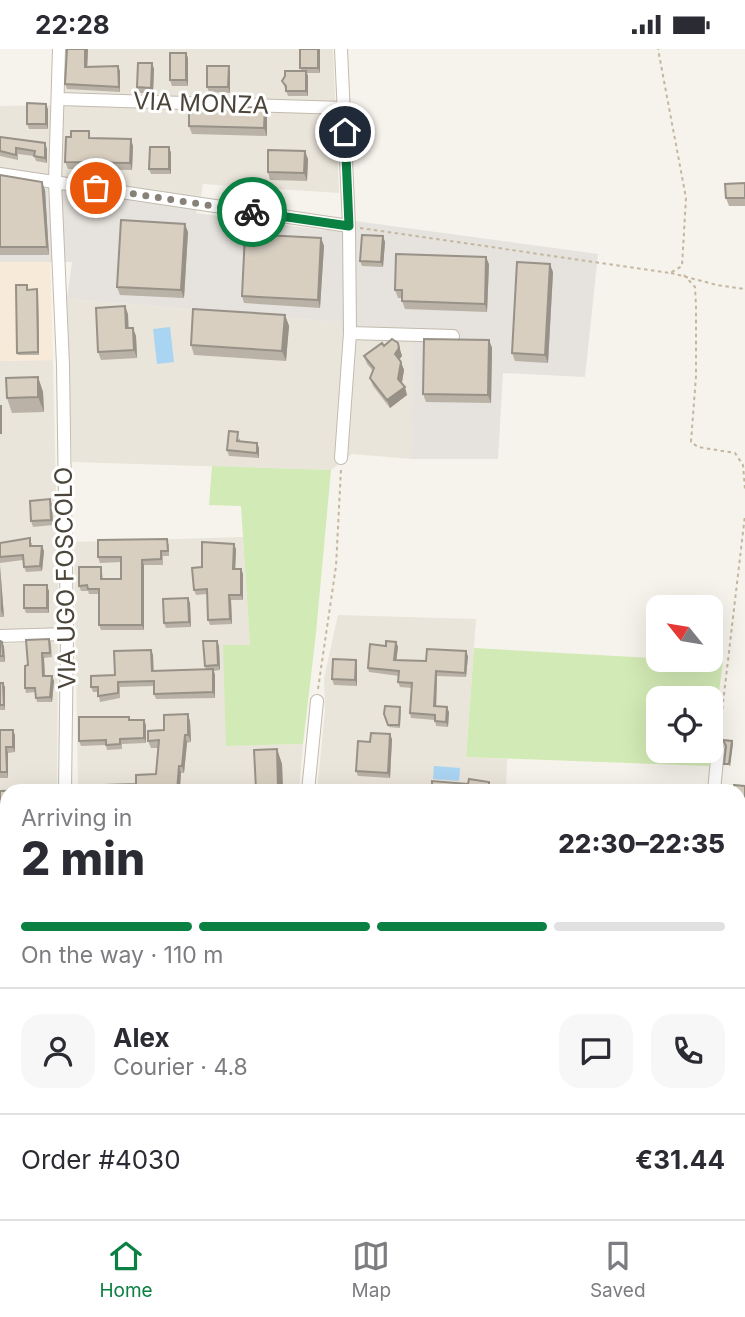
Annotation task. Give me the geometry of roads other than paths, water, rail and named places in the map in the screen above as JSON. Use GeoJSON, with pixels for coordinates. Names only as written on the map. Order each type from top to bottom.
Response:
{"type":"FeatureCollection","features":[{"type":"Feature","properties":{"kind":"street","name":"VIA UGO FOSCOLO"},"geometry":{"type":"LineString","coordinates":[[59,49],[55,181],[62,365],[67,634],[65,784]]}},
{"type":"Feature","properties":{"kind":"street"},"geometry":{"type":"LineString","coordinates":[[341,49],[349,226],[350,333],[341,458]]}},
{"type":"Feature","properties":{"kind":"street","name":"VIA MONZA"},"geometry":{"type":"LineString","coordinates":[[59,99],[344,108]]}},
{"type":"Feature","properties":{"kind":"street"},"geometry":{"type":"LineString","coordinates":[[0,174],[349,226]]}},
{"type":"Feature","properties":{"kind":"street"},"geometry":{"type":"LineString","coordinates":[[350,333],[453,336]]}},
{"type":"Feature","properties":{"kind":"street"},"geometry":{"type":"LineString","coordinates":[[0,636],[67,634]]}},
{"type":"Feature","properties":{"kind":"street"},"geometry":{"type":"LineString","coordinates":[[310,784],[317,701]]}},
{"type":"Feature","properties":{"kind":"street"},"geometry":{"type":"LineString","coordinates":[[715,784],[717,763]]}},
{"type":"Feature","properties":{"kind":"water"},"geometry":{"type":"Polygon","coordinates":[[[170,327],[174,362],[157,364],[153,329],[170,327]]]}},
{"type":"Feature","properties":{"kind":"water"},"geometry":{"type":"Polygon","coordinates":[[[434,766],[460,768],[459,781],[433,779],[434,766]]]}}]}
